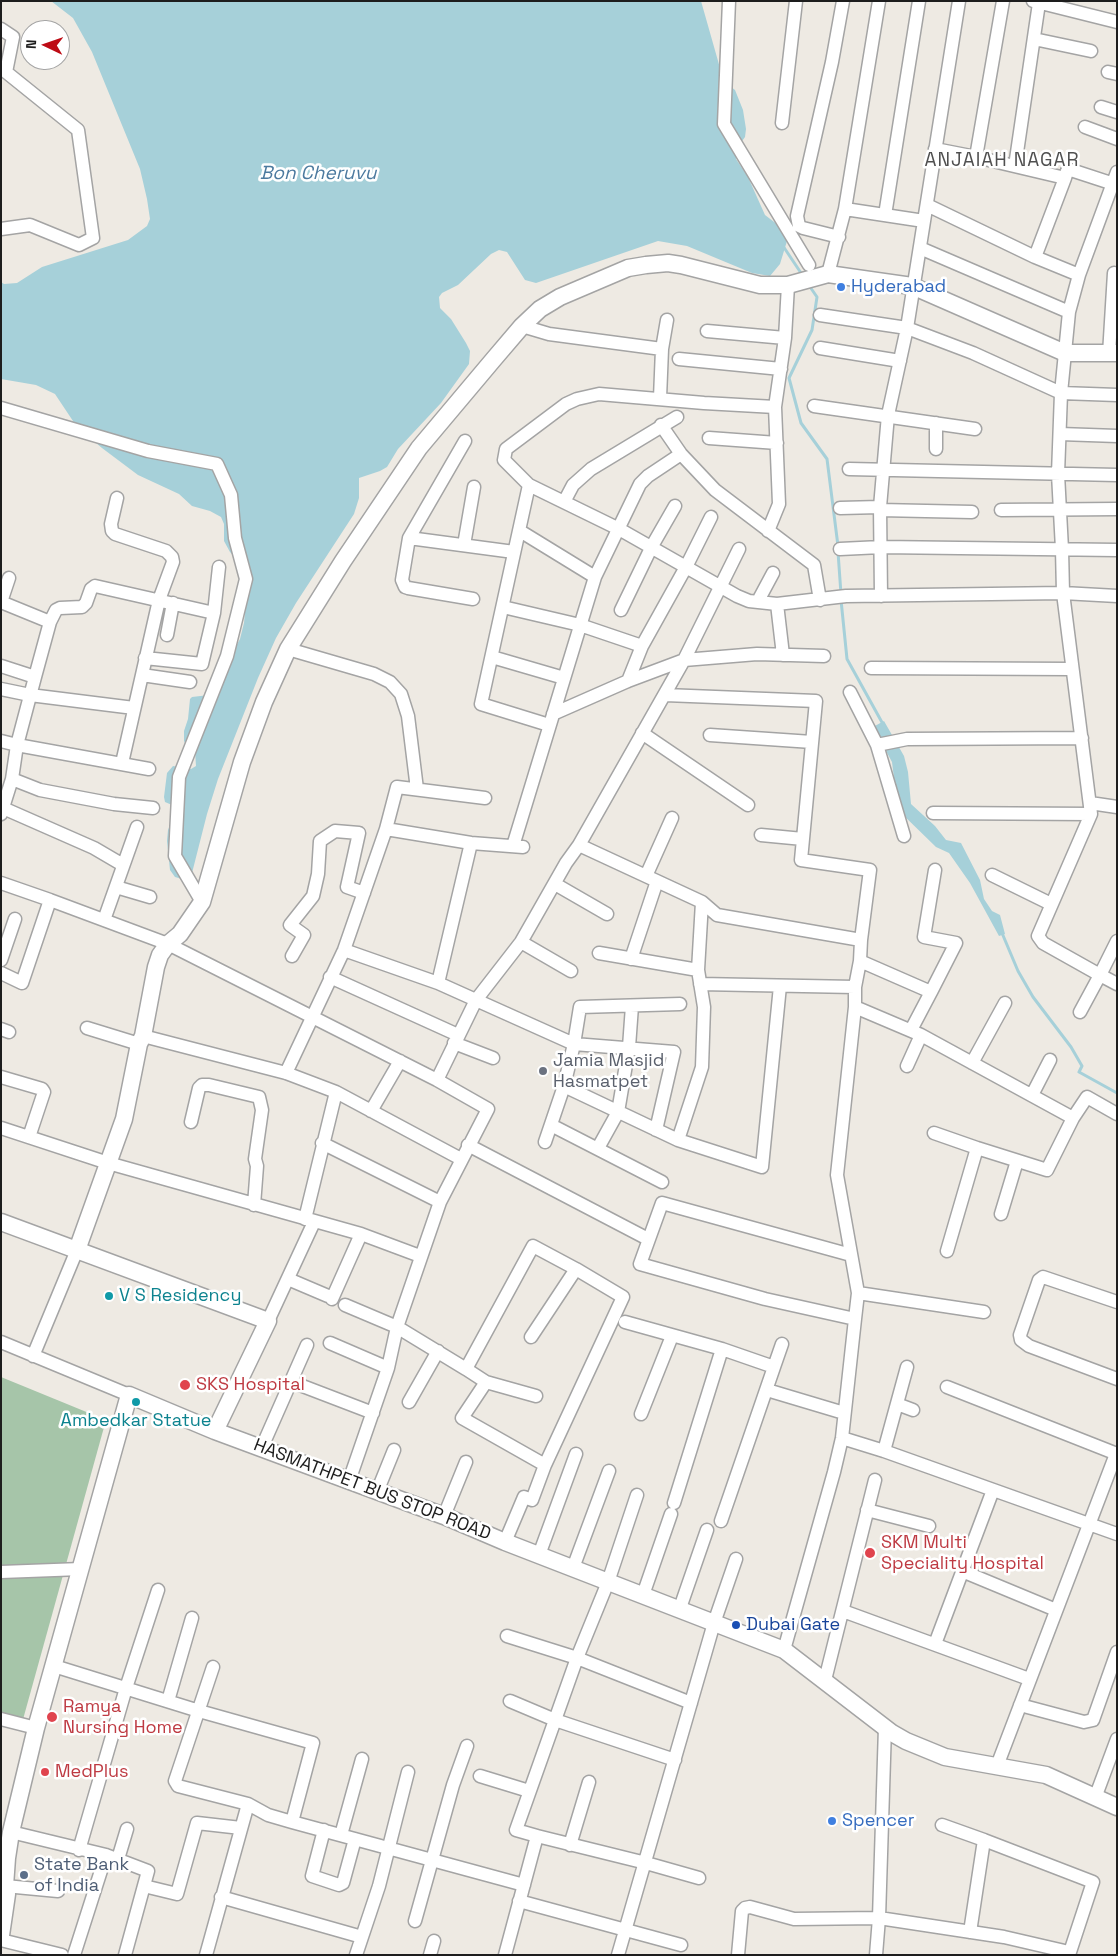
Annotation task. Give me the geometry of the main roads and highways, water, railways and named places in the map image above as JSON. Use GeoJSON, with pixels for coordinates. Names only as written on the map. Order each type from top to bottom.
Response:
{"type":"FeatureCollection","features":[{"type":"Feature","properties":{"kind":"water","name":"Bon Cheruvu"},"geometry":{"type":"Polygon","coordinates":[[[51,1],[701,1],[722,75],[726,83],[735,90],[743,110],[746,129],[745,137],[737,148],[736,159],[748,177],[765,215],[782,228],[787,241],[780,264],[770,276],[752,273],[687,246],[658,241],[536,283],[525,280],[507,252],[499,250],[491,254],[458,285],[442,293],[439,297],[440,308],[451,319],[466,343],[470,351],[469,364],[441,403],[398,449],[387,467],[359,478],[359,498],[354,514],[296,603],[276,638],[258,678],[218,779],[192,873],[182,879],[175,877],[170,870],[167,841],[168,830],[173,818],[172,805],[165,802],[164,797],[167,773],[173,766],[191,769],[196,766],[195,751],[184,741],[190,699],[192,697],[209,695],[240,639],[246,602],[244,567],[230,552],[224,541],[224,524],[221,517],[210,511],[192,506],[179,494],[138,475],[77,427],[55,394],[36,385],[1,379],[1,282],[4,284],[17,283],[42,267],[128,240],[147,226],[150,219],[140,169],[92,52],[73,18],[51,1]]]}},
{"type":"Feature","properties":{"kind":"water"},"geometry":{"type":"Polygon","coordinates":[[[884,721],[904,756],[908,772],[911,804],[935,826],[946,840],[961,843],[980,880],[984,899],[992,911],[1000,915],[1005,934],[999,936],[970,883],[949,853],[936,847],[898,810],[892,762],[873,727],[884,721]]]}},
{"type":"Feature","properties":{"kind":"waterway"},"geometry":{"type":"LineString","coordinates":[[783,246],[803,276]]}},
{"type":"Feature","properties":{"kind":"waterway"},"geometry":{"type":"LineString","coordinates":[[808,284],[817,297],[812,330],[789,378],[801,423],[827,459],[838,546]]}},
{"type":"Feature","properties":{"kind":"waterway"},"geometry":{"type":"LineString","coordinates":[[838,552],[841,594]]}},
{"type":"Feature","properties":{"kind":"waterway"},"geometry":{"type":"LineString","coordinates":[[841,600],[847,659],[884,726]]}},
{"type":"Feature","properties":{"kind":"waterway"},"geometry":{"type":"LineString","coordinates":[[1002,933],[1018,971],[1033,997],[1071,1047],[1082,1066],[1079,1072],[1117,1093]]}},
{"type":"Feature","properties":{"kind":"place","name":"Hyderabad"},"geometry":{"type":"Point","coordinates":[841,287]}},
{"type":"Feature","properties":{"kind":"place","name":"Jamia Masjid Hasmatpet"},"geometry":{"type":"Point","coordinates":[543,1071]}},
{"type":"Feature","properties":{"kind":"place","name":"V S Residency"},"geometry":{"type":"Point","coordinates":[109,1296]}},
{"type":"Feature","properties":{"kind":"place","name":"SKS Hospital"},"geometry":{"type":"Point","coordinates":[185,1385]}},
{"type":"Feature","properties":{"kind":"place","name":"Ambedkar Statue"},"geometry":{"type":"Point","coordinates":[136,1402]}},
{"type":"Feature","properties":{"kind":"place","name":"SKM Multi Speciality Hospital"},"geometry":{"type":"Point","coordinates":[870,1553]}},
{"type":"Feature","properties":{"kind":"place","name":"Dubai Gate"},"geometry":{"type":"Point","coordinates":[736,1625]}},
{"type":"Feature","properties":{"kind":"place","name":"Ramya Nursing Home"},"geometry":{"type":"Point","coordinates":[52,1717]}},
{"type":"Feature","properties":{"kind":"place","name":"MedPlus"},"geometry":{"type":"Point","coordinates":[45,1772]}},
{"type":"Feature","properties":{"kind":"place","name":"Spencer"},"geometry":{"type":"Point","coordinates":[832,1821]}},
{"type":"Feature","properties":{"kind":"place","name":"State Bank of India"},"geometry":{"type":"Point","coordinates":[24,1875]}},
{"type":"Feature","properties":{"kind":"district","name":"ANJAIAH NAGAR"},"geometry":{"type":"Point","coordinates":[1002,161]}}]}
